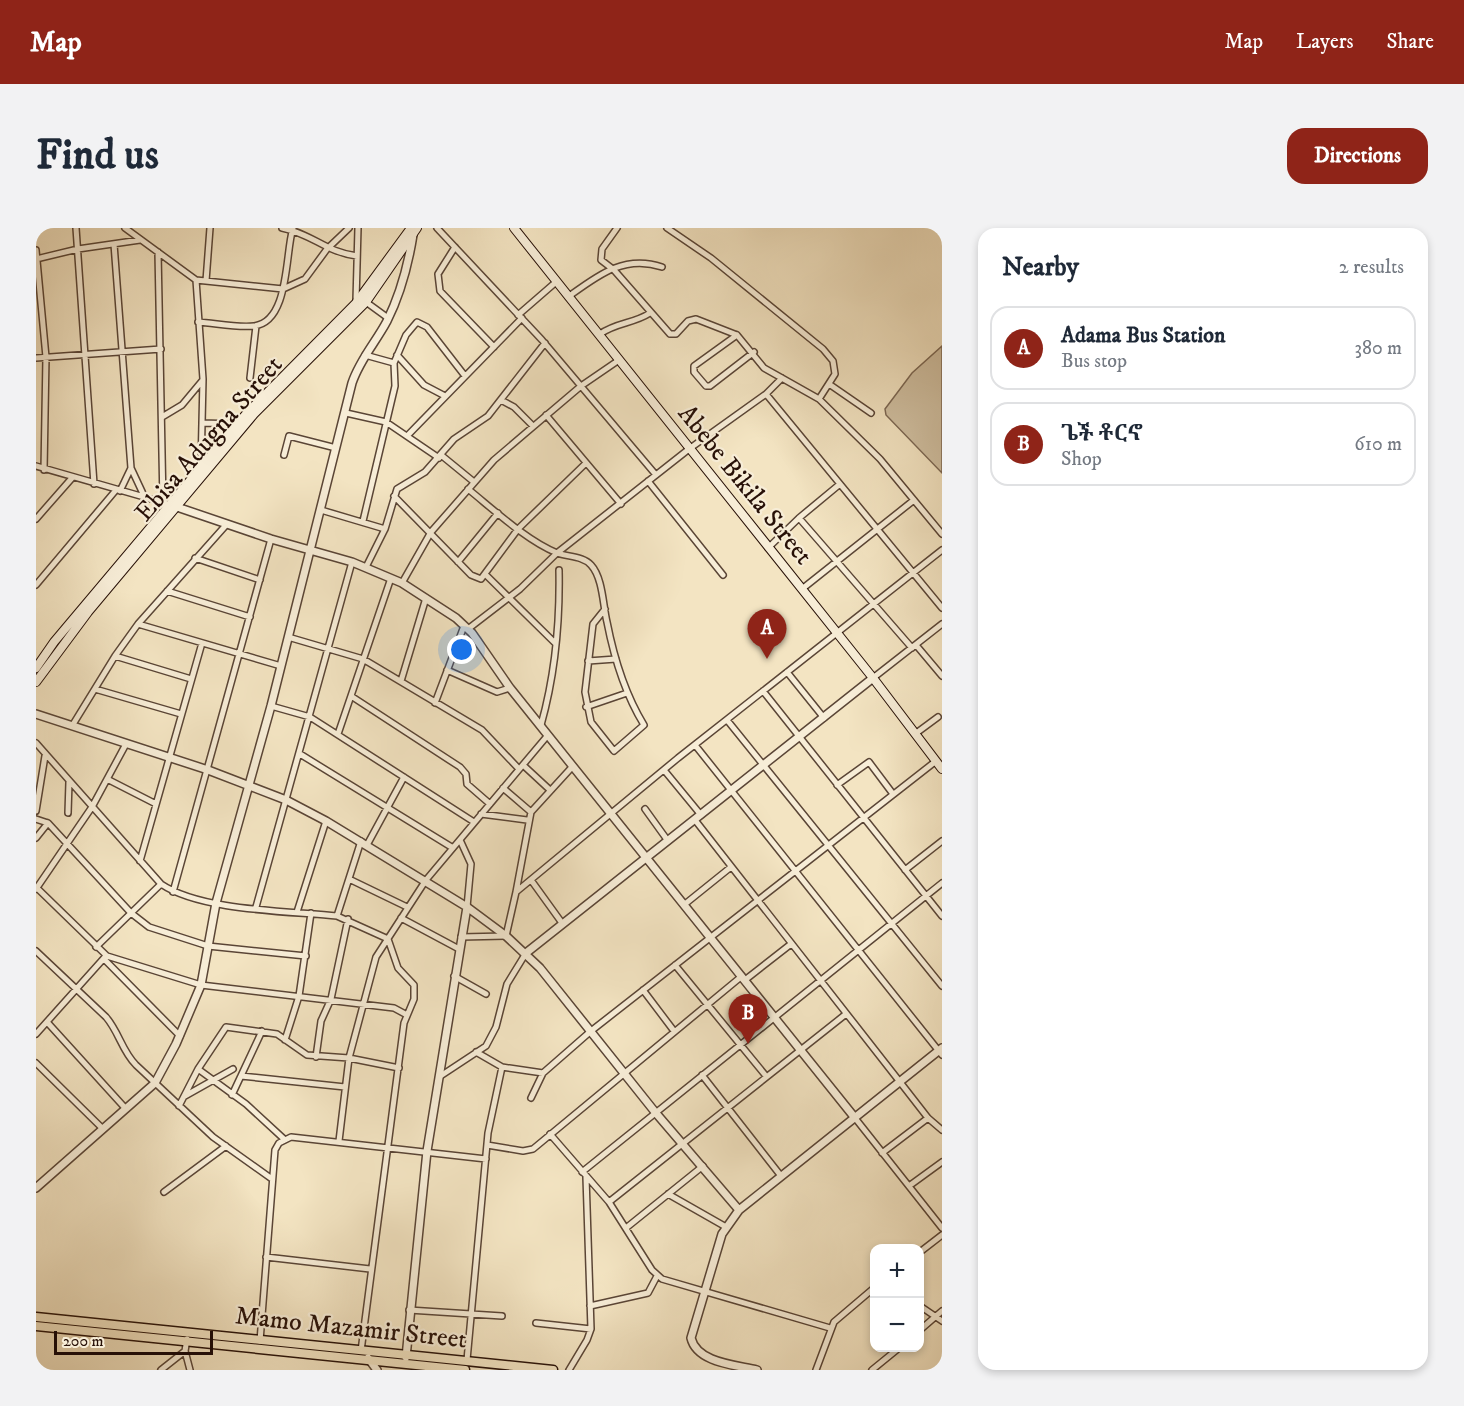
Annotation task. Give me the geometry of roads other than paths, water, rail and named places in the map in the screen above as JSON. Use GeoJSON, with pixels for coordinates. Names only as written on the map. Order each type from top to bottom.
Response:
{"type":"FeatureCollection","features":[{"type":"Feature","properties":{"kind":"main road","name":"Abebe Bikila Street"},"geometry":{"type":"LineString","coordinates":[[514,228],[873,678],[942,769]]}},
{"type":"Feature","properties":{"kind":"main road","name":"Ebisa Adugna Street"},"geometry":{"type":"LineString","coordinates":[[36,668],[54,642],[237,424],[356,308],[366,302],[414,229]]}},
{"type":"Feature","properties":{"kind":"main road","name":"Ebisa Adugna Street"},"geometry":{"type":"LineString","coordinates":[[36,682],[170,505],[356,308],[414,229]]}},
{"type":"Feature","properties":{"kind":"main road","name":"Mamo Mazamir Street"},"geometry":{"type":"LineString","coordinates":[[36,1317],[187,1336],[370,1355],[404,1364],[465,1370]]}},
{"type":"Feature","properties":{"kind":"main road","name":"Mamo Mazamir Street"},"geometry":{"type":"LineString","coordinates":[[36,1326],[187,1336]]}},
{"type":"Feature","properties":{"kind":"main road","name":"Mamo Mazamir Street"},"geometry":{"type":"LineString","coordinates":[[404,1364],[467,1360],[554,1370]]}},
{"type":"Feature","properties":{"kind":"street"},"geometry":{"type":"LineString","coordinates":[[76,228],[83,355],[94,484]]}},
{"type":"Feature","properties":{"kind":"street"},"geometry":{"type":"LineString","coordinates":[[125,228],[196,280],[283,289],[305,279],[327,249],[349,228]]}},
{"type":"Feature","properties":{"kind":"street"},"geometry":{"type":"LineString","coordinates":[[206,281],[210,228]]}},
{"type":"Feature","properties":{"kind":"street"},"geometry":{"type":"LineString","coordinates":[[282,228],[292,229],[319,242],[327,249],[357,256]]}},
{"type":"Feature","properties":{"kind":"street"},"geometry":{"type":"LineString","coordinates":[[356,308],[358,228]]}},
{"type":"Feature","properties":{"kind":"street"},"geometry":{"type":"LineString","coordinates":[[437,228],[545,343],[656,475]]}},
{"type":"Feature","properties":{"kind":"street"},"geometry":{"type":"LineString","coordinates":[[617,228],[599,256],[673,335],[688,321],[696,319],[738,335],[754,352],[764,368],[819,399],[880,459],[942,534]]}},
{"type":"Feature","properties":{"kind":"street"},"geometry":{"type":"LineString","coordinates":[[667,228],[711,258],[816,342],[835,367],[819,399]]}},
{"type":"Feature","properties":{"kind":"street"},"geometry":{"type":"LineString","coordinates":[[198,321],[256,326],[268,317],[277,306],[283,289],[292,229]]}},
{"type":"Feature","properties":{"kind":"street"},"geometry":{"type":"LineString","coordinates":[[36,1188],[155,1083],[180,1036],[201,985],[216,903],[271,706],[356,370],[388,318],[402,289],[414,229]]}},
{"type":"Feature","properties":{"kind":"street"},"geometry":{"type":"LineString","coordinates":[[37,259],[78,249],[141,240]]}},
{"type":"Feature","properties":{"kind":"street"},"geometry":{"type":"LineString","coordinates":[[114,244],[130,468],[145,498]]}},
{"type":"Feature","properties":{"kind":"street"},"geometry":{"type":"LineString","coordinates":[[455,247],[438,274],[440,291],[494,347]]}},
{"type":"Feature","properties":{"kind":"street"},"geometry":{"type":"LineString","coordinates":[[36,250],[46,357],[44,470]]}},
{"type":"Feature","properties":{"kind":"street"},"geometry":{"type":"LineString","coordinates":[[158,252],[162,417],[170,505]]}},
{"type":"Feature","properties":{"kind":"street"},"geometry":{"type":"LineString","coordinates":[[568,297],[609,268],[636,262],[662,267]]}},
{"type":"Feature","properties":{"kind":"street"},"geometry":{"type":"LineString","coordinates":[[196,280],[202,380],[201,468]]}},
{"type":"Feature","properties":{"kind":"street"},"geometry":{"type":"LineString","coordinates":[[408,435],[494,347],[520,316],[556,282]]}},
{"type":"Feature","properties":{"kind":"street"},"geometry":{"type":"LineString","coordinates":[[366,302],[388,318]]}},
{"type":"Feature","properties":{"kind":"street"},"geometry":{"type":"LineString","coordinates":[[600,334],[620,322],[636,322],[650,313]]}},
{"type":"Feature","properties":{"kind":"street"},"geometry":{"type":"LineString","coordinates":[[363,521],[396,378],[394,363],[406,335],[421,322],[465,376]]}},
{"type":"Feature","properties":{"kind":"street"},"geometry":{"type":"LineString","coordinates":[[250,378],[256,326]]}},
{"type":"Feature","properties":{"kind":"street"},"geometry":{"type":"LineString","coordinates":[[738,335],[694,366],[694,372],[706,386],[710,386],[754,352]]}},
{"type":"Feature","properties":{"kind":"street"},"geometry":{"type":"LineString","coordinates":[[366,567],[385,529],[397,489],[416,479],[440,457],[454,439],[488,416],[545,343]]}},
{"type":"Feature","properties":{"kind":"street"},"geometry":{"type":"LineString","coordinates":[[36,358],[162,349]]}},
{"type":"Feature","properties":{"kind":"street"},"geometry":{"type":"LineString","coordinates":[[365,354],[394,363]]}},
{"type":"Feature","properties":{"kind":"street"},"geometry":{"type":"LineString","coordinates":[[397,355],[424,385],[445,396]]}},
{"type":"Feature","properties":{"kind":"street"},"geometry":{"type":"LineString","coordinates":[[402,583],[431,532],[474,482],[546,415],[581,386],[619,360]]}},
{"type":"Feature","properties":{"kind":"street"},"geometry":{"type":"LineString","coordinates":[[435,703],[466,628],[510,597],[557,553],[689,449],[766,394],[782,378]]}},
{"type":"Feature","properties":{"kind":"street"},"geometry":{"type":"LineString","coordinates":[[162,417],[182,405],[202,380]]}},
{"type":"Feature","properties":{"kind":"street"},"geometry":{"type":"LineString","coordinates":[[828,384],[871,413]]}},
{"type":"Feature","properties":{"kind":"street"},"geometry":{"type":"LineString","coordinates":[[766,394],[942,608]]}},
{"type":"Feature","properties":{"kind":"street"},"geometry":{"type":"LineString","coordinates":[[501,400],[514,407],[533,426]]}},
{"type":"Feature","properties":{"kind":"street"},"geometry":{"type":"LineString","coordinates":[[346,413],[386,422],[474,482]]}},
{"type":"Feature","properties":{"kind":"street"},"geometry":{"type":"LineString","coordinates":[[546,415],[621,504]]}},
{"type":"Feature","properties":{"kind":"street"},"geometry":{"type":"LineString","coordinates":[[202,423],[237,424]]}},
{"type":"Feature","properties":{"kind":"street"},"geometry":{"type":"LineString","coordinates":[[284,455],[289,436],[336,448]]}},
{"type":"Feature","properties":{"kind":"street"},"geometry":{"type":"LineString","coordinates":[[394,496],[477,579],[486,575],[518,529],[586,463]]}},
{"type":"Feature","properties":{"kind":"street"},"geometry":{"type":"LineString","coordinates":[[36,466],[170,505],[271,539],[366,567],[402,583],[466,628],[510,688],[942,1228]]}},
{"type":"Feature","properties":{"kind":"street"},"geometry":{"type":"LineString","coordinates":[[37,584],[118,490],[130,468]]}},
{"type":"Feature","properties":{"kind":"street"},"geometry":{"type":"LineString","coordinates":[[36,519],[72,478]]}},
{"type":"Feature","properties":{"kind":"street"},"geometry":{"type":"LineString","coordinates":[[648,481],[723,575]]}},
{"type":"Feature","properties":{"kind":"street"},"geometry":{"type":"LineString","coordinates":[[768,548],[799,518],[840,484]]}},
{"type":"Feature","properties":{"kind":"street"},"geometry":{"type":"LineString","coordinates":[[468,489],[518,529],[557,553],[590,563],[605,609],[616,659],[627,693],[644,725],[614,751],[591,722],[586,707],[588,661],[593,624],[605,609]]}},
{"type":"Feature","properties":{"kind":"street"},"geometry":{"type":"LineString","coordinates":[[801,589],[914,500]]}},
{"type":"Feature","properties":{"kind":"street"},"geometry":{"type":"LineString","coordinates":[[321,510],[385,529]]}},
{"type":"Feature","properties":{"kind":"street"},"geometry":{"type":"LineString","coordinates":[[458,562],[498,513]]}},
{"type":"Feature","properties":{"kind":"street"},"geometry":{"type":"LineString","coordinates":[[799,518],[874,604],[942,676]]}},
{"type":"Feature","properties":{"kind":"street"},"geometry":{"type":"LineString","coordinates":[[72,726],[115,656],[138,624],[227,524]]}},
{"type":"Feature","properties":{"kind":"street"},"geometry":{"type":"LineString","coordinates":[[173,892],[271,539]]}},
{"type":"Feature","properties":{"kind":"street"},"geometry":{"type":"LineString","coordinates":[[516,891],[695,745],[942,550]]}},
{"type":"Feature","properties":{"kind":"street"},"geometry":{"type":"LineString","coordinates":[[195,558],[260,580]]}},
{"type":"Feature","properties":{"kind":"street"},"geometry":{"type":"LineString","coordinates":[[256,907],[352,562]]}},
{"type":"Feature","properties":{"kind":"street"},"geometry":{"type":"LineString","coordinates":[[540,725],[550,690],[559,570]]}},
{"type":"Feature","properties":{"kind":"street"},"geometry":{"type":"LineString","coordinates":[[486,575],[555,643]]}},
{"type":"Feature","properties":{"kind":"street"},"geometry":{"type":"LineString","coordinates":[[338,734],[391,578]]}},
{"type":"Feature","properties":{"kind":"street"},"geometry":{"type":"LineString","coordinates":[[167,591],[250,617]]}},
{"type":"Feature","properties":{"kind":"street"},"geometry":{"type":"LineString","coordinates":[[401,681],[426,598]]}},
{"type":"Feature","properties":{"kind":"street"},"geometry":{"type":"LineString","coordinates":[[138,624],[281,666]]}},
{"type":"Feature","properties":{"kind":"street"},"geometry":{"type":"LineString","coordinates":[[438,1078],[486,1046],[493,1035],[507,984],[526,953],[942,624]]}},
{"type":"Feature","properties":{"kind":"street"},"geometry":{"type":"LineString","coordinates":[[288,638],[329,647],[363,659],[401,681],[482,730],[549,790]]}},
{"type":"Feature","properties":{"kind":"street"},"geometry":{"type":"LineString","coordinates":[[140,861],[202,643]]}},
{"type":"Feature","properties":{"kind":"street"},"geometry":{"type":"LineString","coordinates":[[115,656],[191,679]]}},
{"type":"Feature","properties":{"kind":"street"},"geometry":{"type":"LineString","coordinates":[[588,661],[616,659]]}},
{"type":"Feature","properties":{"kind":"street"},"geometry":{"type":"LineString","coordinates":[[447,670],[497,692],[510,688]]}},
{"type":"Feature","properties":{"kind":"street"},"geometry":{"type":"LineString","coordinates":[[787,672],[824,718]]}},
{"type":"Feature","properties":{"kind":"street"},"geometry":{"type":"LineString","coordinates":[[95,688],[181,714]]}},
{"type":"Feature","properties":{"kind":"street"},"geometry":{"type":"LineString","coordinates":[[763,692],[942,916]]}},
{"type":"Feature","properties":{"kind":"street"},"geometry":{"type":"LineString","coordinates":[[586,707],[627,693]]}},
{"type":"Feature","properties":{"kind":"street"},"geometry":{"type":"LineString","coordinates":[[351,696],[463,770],[467,784],[490,804]]}},
{"type":"Feature","properties":{"kind":"street"},"geometry":{"type":"LineString","coordinates":[[271,706],[310,717],[474,822]]}},
{"type":"Feature","properties":{"kind":"street"},"geometry":{"type":"LineString","coordinates":[[36,714],[208,770],[286,800],[326,820],[426,880],[466,907],[526,953],[655,1112],[739,1210]]}},
{"type":"Feature","properties":{"kind":"street"},"geometry":{"type":"LineString","coordinates":[[915,734],[938,717]]}},
{"type":"Feature","properties":{"kind":"street"},"geometry":{"type":"LineString","coordinates":[[727,720],[942,986]]}},
{"type":"Feature","properties":{"kind":"street"},"geometry":{"type":"LineString","coordinates":[[339,1141],[349,1058],[373,964],[426,880],[548,735]]}},
{"type":"Feature","properties":{"kind":"street"},"geometry":{"type":"LineString","coordinates":[[36,743],[45,756],[161,884],[173,892],[216,903],[337,916],[388,939],[398,968],[407,976],[416,991],[407,1015],[370,1269],[370,1355],[377,1370]]}},
{"type":"Feature","properties":{"kind":"street"},"geometry":{"type":"LineString","coordinates":[[126,744],[69,844],[36,888],[96,946],[180,1036]]}},
{"type":"Feature","properties":{"kind":"street"},"geometry":{"type":"LineString","coordinates":[[695,745],[941,1051],[739,1210],[726,1227],[692,1329],[693,1347],[701,1354],[713,1359],[757,1370]]}},
{"type":"Feature","properties":{"kind":"street"},"geometry":{"type":"LineString","coordinates":[[300,754],[453,848]]}},
{"type":"Feature","properties":{"kind":"street"},"geometry":{"type":"LineString","coordinates":[[36,811],[45,756]]}},
{"type":"Feature","properties":{"kind":"street"},"geometry":{"type":"LineString","coordinates":[[531,1098],[543,1073],[591,1031],[936,761]]}},
{"type":"Feature","properties":{"kind":"street"},"geometry":{"type":"LineString","coordinates":[[837,785],[869,762],[893,794]]}},
{"type":"Feature","properties":{"kind":"street"},"geometry":{"type":"LineString","coordinates":[[506,936],[516,891],[527,820],[549,790],[573,766]]}},
{"type":"Feature","properties":{"kind":"street"},"geometry":{"type":"LineString","coordinates":[[664,770],[756,901],[928,1118],[942,1130]]}},
{"type":"Feature","properties":{"kind":"street"},"geometry":{"type":"LineString","coordinates":[[337,916],[364,843],[404,777]]}},
{"type":"Feature","properties":{"kind":"street"},"geometry":{"type":"LineString","coordinates":[[107,779],[156,804]]}},
{"type":"Feature","properties":{"kind":"street"},"geometry":{"type":"LineString","coordinates":[[68,813],[69,782]]}},
{"type":"Feature","properties":{"kind":"street"},"geometry":{"type":"LineString","coordinates":[[503,788],[531,812]]}},
{"type":"Feature","properties":{"kind":"street"},"geometry":{"type":"LineString","coordinates":[[645,809],[668,841]]}},
{"type":"Feature","properties":{"kind":"street"},"geometry":{"type":"LineString","coordinates":[[481,814],[527,820]]}},
{"type":"Feature","properties":{"kind":"street"},"geometry":{"type":"LineString","coordinates":[[36,819],[48,823],[131,913],[149,927],[208,946],[306,956]]}},
{"type":"Feature","properties":{"kind":"street"},"geometry":{"type":"LineString","coordinates":[[297,912],[326,820]]}},
{"type":"Feature","properties":{"kind":"street"},"geometry":{"type":"LineString","coordinates":[[36,838],[48,823]]}},
{"type":"Feature","properties":{"kind":"street"},"geometry":{"type":"LineString","coordinates":[[404,1364],[427,1151],[471,864],[468,853],[460,840]]}},
{"type":"Feature","properties":{"kind":"street"},"geometry":{"type":"LineString","coordinates":[[905,870],[942,841]]}},
{"type":"Feature","properties":{"kind":"street"},"geometry":{"type":"LineString","coordinates":[[685,904],[731,867]]}},
{"type":"Feature","properties":{"kind":"street"},"geometry":{"type":"LineString","coordinates":[[349,879],[408,907]]}},
{"type":"Feature","properties":{"kind":"street"},"geometry":{"type":"LineString","coordinates":[[531,879],[562,923]]}},
{"type":"Feature","properties":{"kind":"street"},"geometry":{"type":"LineString","coordinates":[[584,1174],[655,1112],[942,883]]}},
{"type":"Feature","properties":{"kind":"street"},"geometry":{"type":"LineString","coordinates":[[96,946],[161,884]]}},
{"type":"Feature","properties":{"kind":"street"},"geometry":{"type":"LineString","coordinates":[[285,1040],[299,996],[311,913]]}},
{"type":"Feature","properties":{"kind":"street"},"geometry":{"type":"LineString","coordinates":[[401,918],[459,949]]}},
{"type":"Feature","properties":{"kind":"street"},"geometry":{"type":"LineString","coordinates":[[316,1057],[321,1021],[331,999],[348,919]]}},
{"type":"Feature","properties":{"kind":"street"},"geometry":{"type":"LineString","coordinates":[[461,937],[506,936]]}},
{"type":"Feature","properties":{"kind":"street"},"geometry":{"type":"LineString","coordinates":[[487,1145],[523,1151],[533,1149],[707,1004],[791,944]]}},
{"type":"Feature","properties":{"kind":"street"},"geometry":{"type":"LineString","coordinates":[[36,951],[110,1022],[129,1059],[226,1146],[272,1179]]}},
{"type":"Feature","properties":{"kind":"street"},"geometry":{"type":"LineString","coordinates":[[105,957],[201,985],[394,1008],[407,1015]]}},
{"type":"Feature","properties":{"kind":"street"},"geometry":{"type":"LineString","coordinates":[[36,1034],[105,957]]}},
{"type":"Feature","properties":{"kind":"street"},"geometry":{"type":"LineString","coordinates":[[675,965],[766,1076]]}},
{"type":"Feature","properties":{"kind":"street"},"geometry":{"type":"LineString","coordinates":[[454,976],[486,993]]}},
{"type":"Feature","properties":{"kind":"street"},"geometry":{"type":"LineString","coordinates":[[642,990],[674,1031]]}},
{"type":"Feature","properties":{"kind":"street"},"geometry":{"type":"LineString","coordinates":[[609,1202],[846,1014]]}},
{"type":"Feature","properties":{"kind":"street"},"geometry":{"type":"LineString","coordinates":[[47,1022],[126,1109]]}},
{"type":"Feature","properties":{"kind":"street"},"geometry":{"type":"LineString","coordinates":[[179,1106],[198,1069],[226,1027],[277,1034],[307,1055],[349,1058],[399,1068]]}},
{"type":"Feature","properties":{"kind":"street"},"geometry":{"type":"LineString","coordinates":[[232,1095],[262,1031]]}},
{"type":"Feature","properties":{"kind":"street"},"geometry":{"type":"LineString","coordinates":[[476,1052],[502,1067],[543,1073]]}},
{"type":"Feature","properties":{"kind":"street"},"geometry":{"type":"LineString","coordinates":[[36,1063],[103,1129]]}},
{"type":"Feature","properties":{"kind":"street"},"geometry":{"type":"LineString","coordinates":[[467,1360],[487,1145],[502,1067]]}},
{"type":"Feature","properties":{"kind":"street"},"geometry":{"type":"LineString","coordinates":[[198,1069],[284,1139]]}},
{"type":"Feature","properties":{"kind":"street"},"geometry":{"type":"LineString","coordinates":[[183,1097],[233,1069]]}},
{"type":"Feature","properties":{"kind":"street"},"geometry":{"type":"LineString","coordinates":[[702,1075],[782,1176]]}},
{"type":"Feature","properties":{"kind":"street"},"geometry":{"type":"LineString","coordinates":[[241,1076],[345,1087]]}},
{"type":"Feature","properties":{"kind":"street"},"geometry":{"type":"LineString","coordinates":[[882,1153],[928,1118]]}},
{"type":"Feature","properties":{"kind":"street"},"geometry":{"type":"LineString","coordinates":[[550,1134],[609,1202],[657,1276],[830,1328]]}},
{"type":"Feature","properties":{"kind":"street"},"geometry":{"type":"LineString","coordinates":[[260,1344],[275,1150],[284,1139],[291,1137],[339,1141],[486,1159]]}},
{"type":"Feature","properties":{"kind":"street"},"geometry":{"type":"LineString","coordinates":[[164,1192],[226,1146]]}},
{"type":"Feature","properties":{"kind":"street"},"geometry":{"type":"LineString","coordinates":[[909,1186],[942,1162]]}},
{"type":"Feature","properties":{"kind":"street"},"geometry":{"type":"LineString","coordinates":[[626,1228],[703,1166]]}},
{"type":"Feature","properties":{"kind":"street"},"geometry":{"type":"LineString","coordinates":[[569,1370],[591,1329],[584,1174]]}},
{"type":"Feature","properties":{"kind":"street"},"geometry":{"type":"LineString","coordinates":[[668,1194],[726,1227]]}},
{"type":"Feature","properties":{"kind":"street"},"geometry":{"type":"LineString","coordinates":[[924,1249],[942,1235]]}},
{"type":"Feature","properties":{"kind":"street"},"geometry":{"type":"LineString","coordinates":[[266,1257],[370,1269]]}},
{"type":"Feature","properties":{"kind":"street"},"geometry":{"type":"LineString","coordinates":[[590,1306],[648,1293],[657,1276]]}},
{"type":"Feature","properties":{"kind":"street"},"geometry":{"type":"LineString","coordinates":[[816,1370],[830,1328],[841,1314],[870,1291]]}},
{"type":"Feature","properties":{"kind":"street"},"geometry":{"type":"LineString","coordinates":[[924,1307],[940,1313]]}},
{"type":"Feature","properties":{"kind":"street"},"geometry":{"type":"LineString","coordinates":[[410,1310],[502,1316]]}},
{"type":"Feature","properties":{"kind":"street"},"geometry":{"type":"LineString","coordinates":[[940,1313],[942,1321]]}},
{"type":"Feature","properties":{"kind":"street"},"geometry":{"type":"LineString","coordinates":[[924,1327],[940,1313]]}},
{"type":"Feature","properties":{"kind":"street"},"geometry":{"type":"LineString","coordinates":[[536,1323],[591,1329]]}},
{"type":"Feature","properties":{"kind":"street"},"geometry":{"type":"LineString","coordinates":[[187,1336],[185,1351],[190,1370]]}},
{"type":"Feature","properties":{"kind":"street"},"geometry":{"type":"LineString","coordinates":[[161,1370],[185,1351]]}},
{"type":"Feature","properties":{"kind":"street"},"geometry":{"type":"LineString","coordinates":[[872,1370],[893,1352]]}},
{"type":"Feature","properties":{"kind":"street"},"geometry":{"type":"LineString","coordinates":[[370,1355],[384,1370]]}},
{"type":"Feature","properties":{"kind":"place","name":"Adama Bus Station"},"geometry":{"type":"Point","coordinates":[767,659]}},
{"type":"Feature","properties":{"kind":"place","name":"ጌች ቶርኖ"},"geometry":{"type":"Point","coordinates":[748,1044]}}]}
